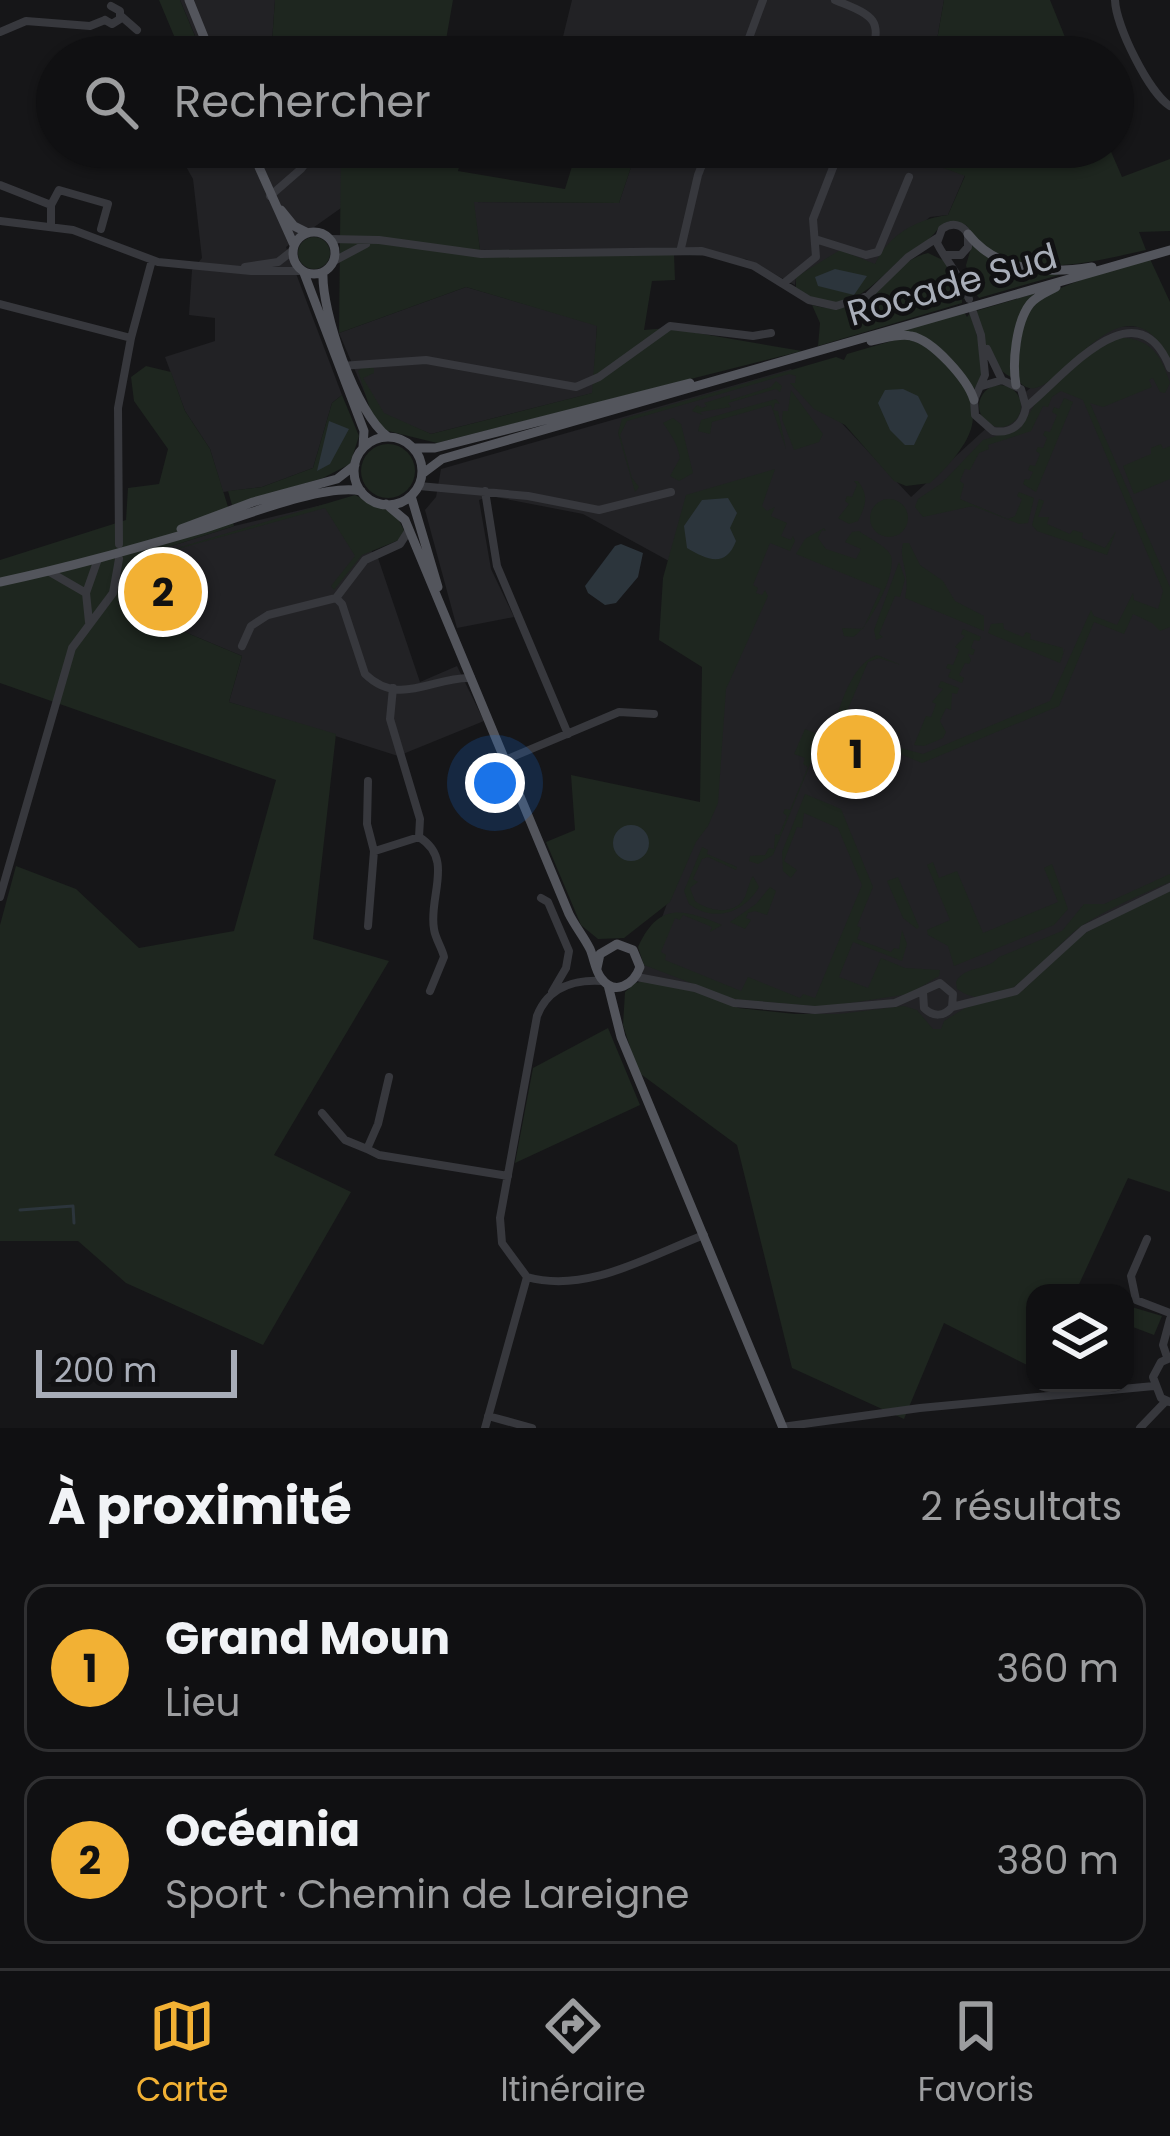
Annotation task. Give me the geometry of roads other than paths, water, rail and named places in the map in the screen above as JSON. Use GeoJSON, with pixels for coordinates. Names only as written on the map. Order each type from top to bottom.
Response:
{"type":"FeatureCollection","features":[{"type":"Feature","properties":{"kind":"main road"},"geometry":{"type":"LineString","coordinates":[[189,0],[204,36]]}},
{"type":"Feature","properties":{"kind":"main road"},"geometry":{"type":"LineString","coordinates":[[259,168],[343,366],[372,422],[414,448],[422,474],[415,491],[450,627]]}},
{"type":"Feature","properties":{"kind":"main road"},"geometry":{"type":"LineString","coordinates":[[131,549],[253,502],[337,478],[355,465],[363,448],[364,431],[322,296],[323,272],[334,261],[330,239],[294,226],[270,196]]}},
{"type":"Feature","properties":{"kind":"main road"},"geometry":{"type":"LineString","coordinates":[[293,248],[308,233]]}},
{"type":"Feature","properties":{"kind":"main road"},"geometry":{"type":"LineString","coordinates":[[968,234],[998,258],[1042,271],[1144,257]]}},
{"type":"Feature","properties":{"kind":"main road","name":"Rocade Sud"},"geometry":{"type":"LineString","coordinates":[[422,474],[442,459],[1165,251]]}},
{"type":"Feature","properties":{"kind":"main road"},"geometry":{"type":"LineString","coordinates":[[303,272],[323,272]]}},
{"type":"Feature","properties":{"kind":"main road"},"geometry":{"type":"LineString","coordinates":[[1018,387],[1018,343],[1029,305],[1081,275]]}},
{"type":"Feature","properties":{"kind":"main road"},"geometry":{"type":"LineString","coordinates":[[836,346],[898,336],[919,338],[952,366],[974,400]]}},
{"type":"Feature","properties":{"kind":"main road","name":"Rocade Sud"},"geometry":{"type":"LineString","coordinates":[[414,448],[435,448],[760,367]]}},
{"type":"Feature","properties":{"kind":"main road"},"geometry":{"type":"LineString","coordinates":[[363,448],[388,436]]}},
{"type":"Feature","properties":{"kind":"main road"},"geometry":{"type":"LineString","coordinates":[[355,465],[362,491]]}},
{"type":"Feature","properties":{"kind":"main road"},"geometry":{"type":"LineString","coordinates":[[0,582],[131,549],[256,510],[345,490],[362,491],[399,513],[579,931],[606,983],[621,1037],[782,1428]]}},
{"type":"Feature","properties":{"kind":"main road"},"geometry":{"type":"LineString","coordinates":[[386,505],[415,491]]}},
{"type":"Feature","properties":{"kind":"main road"},"geometry":{"type":"LineString","coordinates":[[579,931],[633,950],[634,976],[619,1018]]}},
{"type":"Feature","properties":{"kind":"main road"},"geometry":{"type":"LineString","coordinates":[[597,968],[600,954],[611,945]]}},
{"type":"Feature","properties":{"kind":"main road"},"geometry":{"type":"LineString","coordinates":[[606,983],[634,976]]}},
{"type":"Feature","properties":{"kind":"street"},"geometry":{"type":"LineString","coordinates":[[750,36],[763,0]]}},
{"type":"Feature","properties":{"kind":"street"},"geometry":{"type":"LineString","coordinates":[[835,0],[864,12],[874,22],[877,36]]}},
{"type":"Feature","properties":{"kind":"street"},"geometry":{"type":"LineString","coordinates":[[1115,0],[1124,36]]}},
{"type":"Feature","properties":{"kind":"street"},"geometry":{"type":"LineString","coordinates":[[105,20],[104,10],[115,3],[137,30]]}},
{"type":"Feature","properties":{"kind":"street"},"geometry":{"type":"LineString","coordinates":[[0,32],[26,21],[90,26],[105,20],[116,23],[121,16]]}},
{"type":"Feature","properties":{"kind":"street"},"geometry":{"type":"LineString","coordinates":[[1134,55],[1154,94],[1170,106]]}},
{"type":"Feature","properties":{"kind":"street"},"geometry":{"type":"LineString","coordinates":[[270,196],[303,168]]}},
{"type":"Feature","properties":{"kind":"street"},"geometry":{"type":"LineString","coordinates":[[681,248],[701,168]]}},
{"type":"Feature","properties":{"kind":"street"},"geometry":{"type":"LineString","coordinates":[[784,283],[813,262],[813,218],[833,168]]}},
{"type":"Feature","properties":{"kind":"street"},"geometry":{"type":"LineString","coordinates":[[814,239],[866,255],[878,252],[909,177]]}},
{"type":"Feature","properties":{"kind":"street"},"geometry":{"type":"LineString","coordinates":[[0,185],[51,205]]}},
{"type":"Feature","properties":{"kind":"street"},"geometry":{"type":"LineString","coordinates":[[51,226],[51,205],[58,190],[108,204],[101,229]]}},
{"type":"Feature","properties":{"kind":"street"},"geometry":{"type":"LineString","coordinates":[[0,221],[95,236],[152,260],[303,272]]}},
{"type":"Feature","properties":{"kind":"street"},"geometry":{"type":"LineString","coordinates":[[330,239],[379,240],[482,254],[681,248],[738,260],[822,305],[849,304],[868,296],[908,256],[951,225],[968,234],[963,266],[968,295],[937,238]]}},
{"type":"Feature","properties":{"kind":"street"},"geometry":{"type":"LineString","coordinates":[[334,261],[351,249],[379,240]]}},
{"type":"Feature","properties":{"kind":"street"},"geometry":{"type":"LineString","coordinates":[[232,268],[278,262],[293,248]]}},
{"type":"Feature","properties":{"kind":"street"},"geometry":{"type":"LineString","coordinates":[[908,256],[956,257],[968,248]]}},
{"type":"Feature","properties":{"kind":"street"},"geometry":{"type":"LineString","coordinates":[[119,544],[118,408],[152,260]]}},
{"type":"Feature","properties":{"kind":"street"},"geometry":{"type":"LineString","coordinates":[[0,304],[12,303],[131,338]]}},
{"type":"Feature","properties":{"kind":"street"},"geometry":{"type":"LineString","coordinates":[[973,312],[1002,380]]}},
{"type":"Feature","properties":{"kind":"street"},"geometry":{"type":"LineString","coordinates":[[343,366],[444,362],[576,388],[670,326],[753,336],[771,333]]}},
{"type":"Feature","properties":{"kind":"street"},"geometry":{"type":"LineString","coordinates":[[981,335],[986,371],[974,400],[980,422],[993,431],[1012,429],[1022,420],[1026,407],[1111,335],[1143,336],[1162,350],[1170,368]]}},
{"type":"Feature","properties":{"kind":"street"},"geometry":{"type":"LineString","coordinates":[[982,386],[1002,380],[1034,392],[1050,388]]}},
{"type":"Feature","properties":{"kind":"street"},"geometry":{"type":"LineString","coordinates":[[1018,387],[1026,407]]}},
{"type":"Feature","properties":{"kind":"street"},"geometry":{"type":"LineString","coordinates":[[415,491],[529,496],[582,510],[671,492]]}},
{"type":"Feature","properties":{"kind":"street"},"geometry":{"type":"LineString","coordinates":[[485,491],[497,566],[568,734]]}},
{"type":"Feature","properties":{"kind":"street"},"geometry":{"type":"LineString","coordinates":[[242,646],[251,626],[268,614],[336,598],[365,560],[400,544],[409,530]]}},
{"type":"Feature","properties":{"kind":"street"},"geometry":{"type":"LineString","coordinates":[[89,622],[86,593],[99,557]]}},
{"type":"Feature","properties":{"kind":"street"},"geometry":{"type":"LineString","coordinates":[[0,897],[72,648],[116,587],[119,559]]}},
{"type":"Feature","properties":{"kind":"street"},"geometry":{"type":"LineString","coordinates":[[48,571],[86,593]]}},
{"type":"Feature","properties":{"kind":"street"},"geometry":{"type":"LineString","coordinates":[[336,598],[371,681],[393,688],[425,689],[456,677],[471,678]]}},
{"type":"Feature","properties":{"kind":"street"},"geometry":{"type":"LineString","coordinates":[[393,688],[390,719],[420,819],[419,837]]}},
{"type":"Feature","properties":{"kind":"street"},"geometry":{"type":"LineString","coordinates":[[506,760],[619,712],[654,714]]}},
{"type":"Feature","properties":{"kind":"street"},"geometry":{"type":"LineString","coordinates":[[368,781],[368,824],[374,851],[368,926]]}},
{"type":"Feature","properties":{"kind":"street"},"geometry":{"type":"LineString","coordinates":[[374,851],[419,837]]}},
{"type":"Feature","properties":{"kind":"street"},"geometry":{"type":"LineString","coordinates":[[419,837],[434,849],[439,875],[434,929],[444,957],[430,992]]}},
{"type":"Feature","properties":{"kind":"street"},"geometry":{"type":"LineString","coordinates":[[895,1003],[924,1008],[938,1016],[953,1003],[987,1001],[1016,992],[1084,929],[1170,887]]}},
{"type":"Feature","properties":{"kind":"street"},"geometry":{"type":"LineString","coordinates":[[541,898],[548,902],[568,951],[566,968],[537,1016],[500,1218],[502,1243],[527,1277],[560,1282],[584,1280],[704,1235]]}},
{"type":"Feature","properties":{"kind":"street"},"geometry":{"type":"LineString","coordinates":[[634,976],[775,1009],[845,1010],[895,1003],[940,983],[949,987],[953,1003]]}},
{"type":"Feature","properties":{"kind":"street"},"geometry":{"type":"LineString","coordinates":[[552,994],[573,982],[606,983]]}},
{"type":"Feature","properties":{"kind":"street"},"geometry":{"type":"LineString","coordinates":[[923,992],[924,1008]]}},
{"type":"Feature","properties":{"kind":"street"},"geometry":{"type":"LineString","coordinates":[[367,1149],[389,1077]]}},
{"type":"Feature","properties":{"kind":"street"},"geometry":{"type":"LineString","coordinates":[[322,1113],[345,1140],[379,1155],[508,1176]]}},
{"type":"Feature","properties":{"kind":"street"},"geometry":{"type":"LineString","coordinates":[[1140,1428],[1167,1402],[1154,1386],[1156,1370],[1169,1358],[1163,1345],[1170,1316],[1136,1300],[1131,1276],[1147,1239]]}},
{"type":"Feature","properties":{"kind":"street"},"geometry":{"type":"LineString","coordinates":[[485,1428],[527,1277]]}},
{"type":"Feature","properties":{"kind":"street"},"geometry":{"type":"LineString","coordinates":[[782,1428],[920,1408],[1154,1386]]}},
{"type":"Feature","properties":{"kind":"street"},"geometry":{"type":"LineString","coordinates":[[488,1416],[532,1428]]}},
{"type":"Feature","properties":{"kind":"waterway"},"geometry":{"type":"LineString","coordinates":[[20,1210],[73,1206],[74,1223]]}},
{"type":"Feature","properties":{"kind":"place","name":"Océania"},"geometry":{"type":"Point","coordinates":[163,592]}},
{"type":"Feature","properties":{"kind":"place","name":"Grand Moun"},"geometry":{"type":"Point","coordinates":[856,754]}}]}
